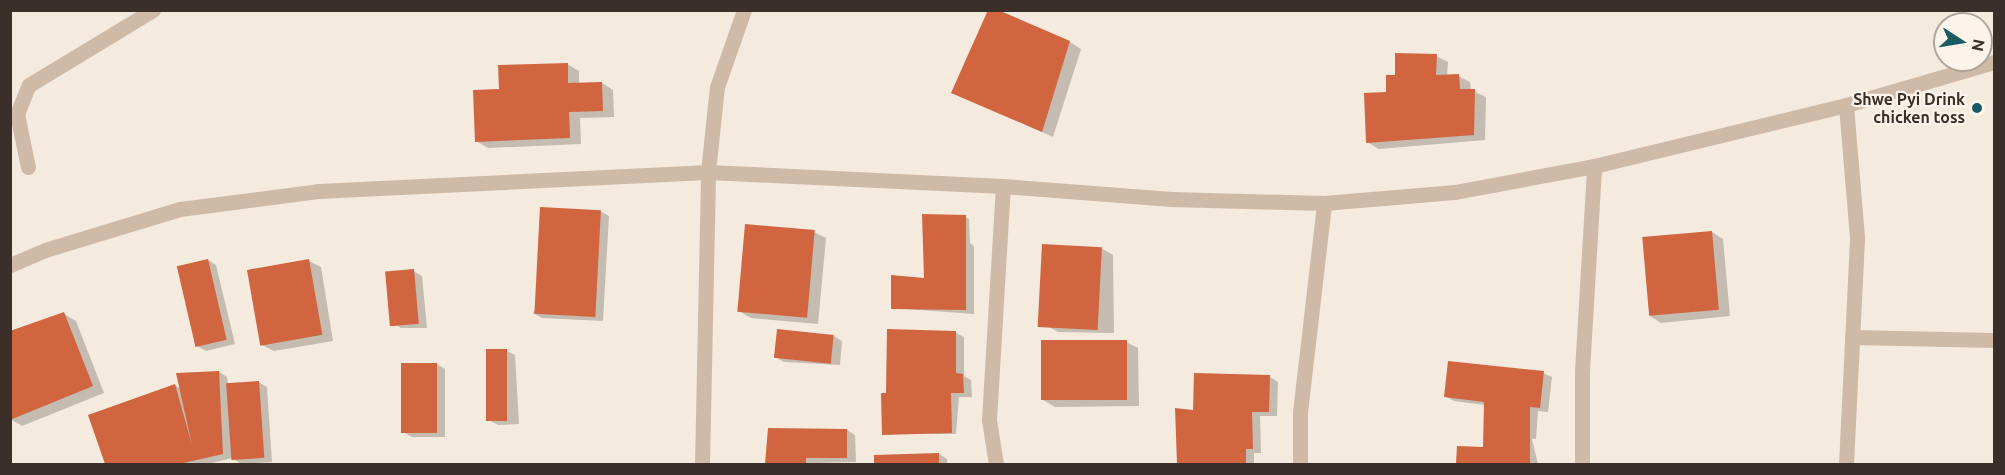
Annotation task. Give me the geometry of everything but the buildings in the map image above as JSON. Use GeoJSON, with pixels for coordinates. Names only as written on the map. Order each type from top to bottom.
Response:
{"type":"FeatureCollection","features":[{"type":"Feature","properties":{"kind":"street"},"geometry":{"type":"LineString","coordinates":[[28,167],[17,114],[16,96],[29,85],[153,10]]}},
{"type":"Feature","properties":{"kind":"street"},"geometry":{"type":"LineString","coordinates":[[702,465],[708,172],[717,87],[744,10]]}},
{"type":"Feature","properties":{"kind":"street"},"geometry":{"type":"LineString","coordinates":[[10,265],[45,250],[180,209],[295,194],[708,172],[1003,186],[1171,199],[1324,203],[1455,192],[1594,166],[1846,105],[1995,62]]}},
{"type":"Feature","properties":{"kind":"street"},"geometry":{"type":"LineString","coordinates":[[1846,105],[1857,237],[1846,465]]}},
{"type":"Feature","properties":{"kind":"street"},"geometry":{"type":"LineString","coordinates":[[1582,465],[1582,371],[1594,166]]}},
{"type":"Feature","properties":{"kind":"street"},"geometry":{"type":"LineString","coordinates":[[996,465],[989,420],[1003,186]]}},
{"type":"Feature","properties":{"kind":"street"},"geometry":{"type":"LineString","coordinates":[[1300,465],[1300,412],[1324,203]]}},
{"type":"Feature","properties":{"kind":"street"},"geometry":{"type":"LineString","coordinates":[[1852,337],[1995,340]]}},
{"type":"Feature","properties":{"kind":"place","name":"Shwe Pyi Drink chicken toss"},"geometry":{"type":"Point","coordinates":[1977,108]}}]}
